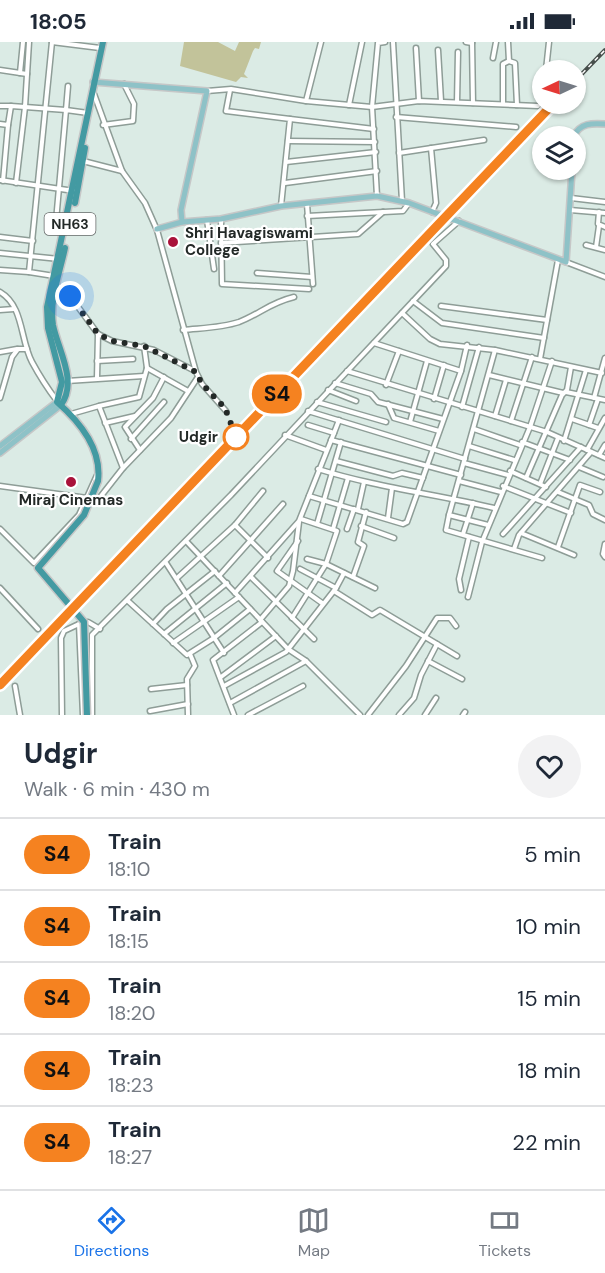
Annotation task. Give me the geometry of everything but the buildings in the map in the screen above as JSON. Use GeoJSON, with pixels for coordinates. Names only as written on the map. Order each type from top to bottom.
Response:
{"type":"FeatureCollection","features":[{"type":"Feature","properties":{"kind":"highway","name":"NH63"},"geometry":{"type":"LineString","coordinates":[[81,160],[88,112],[103,44]]}},
{"type":"Feature","properties":{"kind":"highway","name":"NH63"},"geometry":{"type":"LineString","coordinates":[[54,282],[75,191],[95,82]]}},
{"type":"Feature","properties":{"kind":"highway","name":"NH63"},"geometry":{"type":"LineString","coordinates":[[59,404],[65,381],[47,322],[58,260],[75,191]]}},
{"type":"Feature","properties":{"kind":"highway"},"geometry":{"type":"LineString","coordinates":[[59,404],[70,415],[96,452],[98,481],[84,515],[38,568],[84,622],[87,715]]}},
{"type":"Feature","properties":{"kind":"main road"},"geometry":{"type":"LineString","coordinates":[[95,82],[207,91],[181,210],[182,222]]}},
{"type":"Feature","properties":{"kind":"main road"},"geometry":{"type":"LineString","coordinates":[[583,126],[605,124]]}},
{"type":"Feature","properties":{"kind":"main road"},"geometry":{"type":"LineString","coordinates":[[157,229],[182,222],[221,219],[281,206],[377,196],[409,203],[566,262],[572,180]]}},
{"type":"Feature","properties":{"kind":"main road"},"geometry":{"type":"LineString","coordinates":[[0,446],[59,404]]}},
{"type":"Feature","properties":{"kind":"main road"},"geometry":{"type":"LineString","coordinates":[[0,453],[59,404]]}},
{"type":"Feature","properties":{"kind":"street"},"geometry":{"type":"LineString","coordinates":[[20,73],[23,42]]}},
{"type":"Feature","properties":{"kind":"street"},"geometry":{"type":"LineString","coordinates":[[16,183],[25,107],[29,42]]}},
{"type":"Feature","properties":{"kind":"street"},"geometry":{"type":"LineString","coordinates":[[29,273],[52,42],[103,44]]}},
{"type":"Feature","properties":{"kind":"street"},"geometry":{"type":"LineString","coordinates":[[306,101],[321,42]]}},
{"type":"Feature","properties":{"kind":"street"},"geometry":{"type":"LineString","coordinates":[[349,105],[362,42]]}},
{"type":"Feature","properties":{"kind":"street"},"geometry":{"type":"LineString","coordinates":[[377,196],[372,107],[378,43],[385,42]]}},
{"type":"Feature","properties":{"kind":"street"},"geometry":{"type":"LineString","coordinates":[[393,42],[402,201]]}},
{"type":"Feature","properties":{"kind":"street"},"geometry":{"type":"LineString","coordinates":[[466,42],[472,43],[473,103]]}},
{"type":"Feature","properties":{"kind":"street"},"geometry":{"type":"LineString","coordinates":[[493,58],[496,42]]}},
{"type":"Feature","properties":{"kind":"street"},"geometry":{"type":"LineString","coordinates":[[508,42],[509,61]]}},
{"type":"Feature","properties":{"kind":"street"},"geometry":{"type":"LineString","coordinates":[[547,60],[549,42]]}},
{"type":"Feature","properties":{"kind":"street"},"geometry":{"type":"LineString","coordinates":[[416,48],[419,101]]}},
{"type":"Feature","properties":{"kind":"street"},"geometry":{"type":"LineString","coordinates":[[438,50],[441,101]]}},
{"type":"Feature","properties":{"kind":"street"},"geometry":{"type":"LineString","coordinates":[[457,102],[458,52]]}},
{"type":"Feature","properties":{"kind":"street"},"geometry":{"type":"LineString","coordinates":[[503,104],[503,64],[509,61],[515,63],[517,105]]}},
{"type":"Feature","properties":{"kind":"street"},"geometry":{"type":"LineString","coordinates":[[0,70],[27,74]]}},
{"type":"Feature","properties":{"kind":"street"},"geometry":{"type":"LineString","coordinates":[[104,125],[133,121],[134,104],[124,84]]}},
{"type":"Feature","properties":{"kind":"street"},"geometry":{"type":"LineString","coordinates":[[67,223],[56,221],[68,86]]}},
{"type":"Feature","properties":{"kind":"street"},"geometry":{"type":"LineString","coordinates":[[231,89],[226,111],[374,129]]}},
{"type":"Feature","properties":{"kind":"street"},"geometry":{"type":"LineString","coordinates":[[207,91],[231,89],[306,101],[372,107],[419,101],[532,106]]}},
{"type":"Feature","properties":{"kind":"street"},"geometry":{"type":"LineString","coordinates":[[94,94],[122,171],[145,203],[157,229],[183,330],[198,377],[226,411]]}},
{"type":"Feature","properties":{"kind":"street"},"geometry":{"type":"LineString","coordinates":[[0,106],[88,112]]}},
{"type":"Feature","properties":{"kind":"street"},"geometry":{"type":"LineString","coordinates":[[11,106],[1,181],[75,191]]}},
{"type":"Feature","properties":{"kind":"street"},"geometry":{"type":"LineString","coordinates":[[396,117],[516,127]]}},
{"type":"Feature","properties":{"kind":"street"},"geometry":{"type":"LineString","coordinates":[[281,206],[290,119]]}},
{"type":"Feature","properties":{"kind":"street"},"geometry":{"type":"LineString","coordinates":[[0,123],[8,125]]}},
{"type":"Feature","properties":{"kind":"street"},"geometry":{"type":"LineString","coordinates":[[399,153],[484,140]]}},
{"type":"Feature","properties":{"kind":"street"},"geometry":{"type":"LineString","coordinates":[[288,141],[375,142]]}},
{"type":"Feature","properties":{"kind":"street"},"geometry":{"type":"LineString","coordinates":[[431,148],[436,203],[432,212]]}},
{"type":"Feature","properties":{"kind":"street"},"geometry":{"type":"LineString","coordinates":[[286,162],[376,153]]}},
{"type":"Feature","properties":{"kind":"street"},"geometry":{"type":"LineString","coordinates":[[81,160],[122,171]]}},
{"type":"Feature","properties":{"kind":"street"},"geometry":{"type":"LineString","coordinates":[[285,183],[377,171]]}},
{"type":"Feature","properties":{"kind":"street"},"geometry":{"type":"LineString","coordinates":[[571,198],[605,202]]}},
{"type":"Feature","properties":{"kind":"street"},"geometry":{"type":"LineString","coordinates":[[308,216],[403,211],[409,203]]}},
{"type":"Feature","properties":{"kind":"street"},"geometry":{"type":"LineString","coordinates":[[307,204],[312,284]]}},
{"type":"Feature","properties":{"kind":"street"},"geometry":{"type":"LineString","coordinates":[[570,210],[605,213]]}},
{"type":"Feature","properties":{"kind":"street"},"geometry":{"type":"LineString","coordinates":[[221,243],[361,233],[383,212]]}},
{"type":"Feature","properties":{"kind":"street"},"geometry":{"type":"LineString","coordinates":[[596,247],[599,212]]}},
{"type":"Feature","properties":{"kind":"street"},"geometry":{"type":"LineString","coordinates":[[221,219],[222,284],[309,289]]}},
{"type":"Feature","properties":{"kind":"street"},"geometry":{"type":"LineString","coordinates":[[207,220],[214,269]]}},
{"type":"Feature","properties":{"kind":"street"},"geometry":{"type":"LineString","coordinates":[[87,715],[91,640],[446,266],[446,260],[434,247],[435,242],[459,221]]}},
{"type":"Feature","properties":{"kind":"street"},"geometry":{"type":"LineString","coordinates":[[599,226],[605,227]]}},
{"type":"Feature","properties":{"kind":"street"},"geometry":{"type":"LineString","coordinates":[[0,237],[33,241]]}},
{"type":"Feature","properties":{"kind":"street"},"geometry":{"type":"LineString","coordinates":[[586,245],[605,250]]}},
{"type":"Feature","properties":{"kind":"street"},"geometry":{"type":"LineString","coordinates":[[0,253],[58,260]]}},
{"type":"Feature","properties":{"kind":"street"},"geometry":{"type":"LineString","coordinates":[[540,359],[558,260]]}},
{"type":"Feature","properties":{"kind":"street"},"geometry":{"type":"LineString","coordinates":[[566,262],[605,277]]}},
{"type":"Feature","properties":{"kind":"street"},"geometry":{"type":"LineString","coordinates":[[0,270],[29,273],[54,282],[70,296],[98,334],[112,341],[144,346],[196,372]]}},
{"type":"Feature","properties":{"kind":"street"},"geometry":{"type":"LineString","coordinates":[[257,273],[312,277]]}},
{"type":"Feature","properties":{"kind":"street"},"geometry":{"type":"LineString","coordinates":[[0,292],[14,309],[23,326],[31,361],[59,404]]}},
{"type":"Feature","properties":{"kind":"street"},"geometry":{"type":"LineString","coordinates":[[183,330],[240,321],[273,302],[294,297]]}},
{"type":"Feature","properties":{"kind":"street"},"geometry":{"type":"LineString","coordinates":[[413,301],[442,323],[544,338]]}},
{"type":"Feature","properties":{"kind":"street"},"geometry":{"type":"LineString","coordinates":[[441,306],[547,320]]}},
{"type":"Feature","properties":{"kind":"street"},"geometry":{"type":"LineString","coordinates":[[0,310],[14,309]]}},
{"type":"Feature","properties":{"kind":"street"},"geometry":{"type":"LineString","coordinates":[[402,313],[435,342],[479,347],[602,373]]}},
{"type":"Feature","properties":{"kind":"street"},"geometry":{"type":"LineString","coordinates":[[97,378],[98,334]]}},
{"type":"Feature","properties":{"kind":"street"},"geometry":{"type":"LineString","coordinates":[[374,343],[461,371]]}},
{"type":"Feature","properties":{"kind":"street"},"geometry":{"type":"LineString","coordinates":[[309,496],[405,524],[420,491],[461,371],[467,345]]}},
{"type":"Feature","properties":{"kind":"street"},"geometry":{"type":"LineString","coordinates":[[70,415],[99,406],[137,399],[147,368],[144,346]]}},
{"type":"Feature","properties":{"kind":"street"},"geometry":{"type":"LineString","coordinates":[[462,407],[479,347]]}},
{"type":"Feature","properties":{"kind":"street"},"geometry":{"type":"LineString","coordinates":[[0,398],[12,357],[18,349]]}},
{"type":"Feature","properties":{"kind":"street"},"geometry":{"type":"LineString","coordinates":[[0,352],[27,349]]}},
{"type":"Feature","properties":{"kind":"street"},"geometry":{"type":"LineString","coordinates":[[495,350],[445,528],[482,542],[542,558]]}},
{"type":"Feature","properties":{"kind":"street"},"geometry":{"type":"LineString","coordinates":[[386,385],[399,351]]}},
{"type":"Feature","properties":{"kind":"street"},"geometry":{"type":"LineString","coordinates":[[511,421],[532,357]]}},
{"type":"Feature","properties":{"kind":"street"},"geometry":{"type":"LineString","coordinates":[[589,425],[605,358]]}},
{"type":"Feature","properties":{"kind":"street"},"geometry":{"type":"LineString","coordinates":[[96,361],[133,359]]}},
{"type":"Feature","properties":{"kind":"street"},"geometry":{"type":"LineString","coordinates":[[410,422],[427,361]]}},
{"type":"Feature","properties":{"kind":"street"},"geometry":{"type":"LineString","coordinates":[[468,597],[482,542],[494,508],[530,427],[552,361]]}},
{"type":"Feature","properties":{"kind":"street"},"geometry":{"type":"LineString","coordinates":[[434,399],[444,365]]}},
{"type":"Feature","properties":{"kind":"street"},"geometry":{"type":"LineString","coordinates":[[526,478],[564,392],[572,367]]}},
{"type":"Feature","properties":{"kind":"street"},"geometry":{"type":"LineString","coordinates":[[147,368],[188,391]]}},
{"type":"Feature","properties":{"kind":"street"},"geometry":{"type":"LineString","coordinates":[[564,441],[580,396],[586,370]]}},
{"type":"Feature","properties":{"kind":"street"},"geometry":{"type":"LineString","coordinates":[[347,371],[417,395],[449,402],[547,432],[605,458]]}},
{"type":"Feature","properties":{"kind":"street"},"geometry":{"type":"LineString","coordinates":[[489,375],[605,400]]}},
{"type":"Feature","properties":{"kind":"street"},"geometry":{"type":"LineString","coordinates":[[65,381],[144,376]]}},
{"type":"Feature","properties":{"kind":"street"},"geometry":{"type":"LineString","coordinates":[[140,450],[125,427],[153,398],[164,377]]}},
{"type":"Feature","properties":{"kind":"street"},"geometry":{"type":"LineString","coordinates":[[101,496],[123,468],[171,418],[198,377]]}},
{"type":"Feature","properties":{"kind":"street"},"geometry":{"type":"LineString","coordinates":[[495,416],[506,380]]}},
{"type":"Feature","properties":{"kind":"street"},"geometry":{"type":"LineString","coordinates":[[335,383],[371,394],[378,402],[413,409],[443,419]]}},
{"type":"Feature","properties":{"kind":"street"},"geometry":{"type":"LineString","coordinates":[[328,390],[356,401]]}},
{"type":"Feature","properties":{"kind":"street"},"geometry":{"type":"LineString","coordinates":[[131,439],[164,402]]}},
{"type":"Feature","properties":{"kind":"street"},"geometry":{"type":"LineString","coordinates":[[317,402],[387,422]]}},
{"type":"Feature","properties":{"kind":"street"},"geometry":{"type":"LineString","coordinates":[[388,404],[394,418],[439,431]]}},
{"type":"Feature","properties":{"kind":"street"},"geometry":{"type":"LineString","coordinates":[[99,406],[123,468]]}},
{"type":"Feature","properties":{"kind":"street"},"geometry":{"type":"LineString","coordinates":[[308,411],[526,478],[546,487]]}},
{"type":"Feature","properties":{"kind":"street"},"geometry":{"type":"LineString","coordinates":[[105,423],[136,416]]}},
{"type":"Feature","properties":{"kind":"street"},"geometry":{"type":"LineString","coordinates":[[514,549],[521,533],[579,467],[605,418]]}},
{"type":"Feature","properties":{"kind":"street"},"geometry":{"type":"LineString","coordinates":[[572,419],[598,429]]}},
{"type":"Feature","properties":{"kind":"street"},"geometry":{"type":"LineString","coordinates":[[234,715],[225,686],[213,660],[261,621],[284,594],[290,581],[300,520],[339,420]]}},
{"type":"Feature","properties":{"kind":"street"},"geometry":{"type":"LineString","coordinates":[[308,425],[334,433]]}},
{"type":"Feature","properties":{"kind":"street"},"geometry":{"type":"LineString","coordinates":[[474,429],[570,460]]}},
{"type":"Feature","properties":{"kind":"street"},"geometry":{"type":"LineString","coordinates":[[285,435],[326,450]]}},
{"type":"Feature","properties":{"kind":"street"},"geometry":{"type":"LineString","coordinates":[[540,484],[558,438]]}},
{"type":"Feature","properties":{"kind":"street"},"geometry":{"type":"LineString","coordinates":[[331,440],[428,464],[461,475]]}},
{"type":"Feature","properties":{"kind":"street"},"geometry":{"type":"LineString","coordinates":[[317,524],[326,501],[341,442]]}},
{"type":"Feature","properties":{"kind":"street"},"geometry":{"type":"LineString","coordinates":[[599,455],[605,445]]}},
{"type":"Feature","properties":{"kind":"street"},"geometry":{"type":"LineString","coordinates":[[469,446],[514,460]]}},
{"type":"Feature","properties":{"kind":"street"},"geometry":{"type":"LineString","coordinates":[[503,534],[581,447]]}},
{"type":"Feature","properties":{"kind":"street"},"geometry":{"type":"LineString","coordinates":[[336,461],[393,476],[402,473],[423,478]]}},
{"type":"Feature","properties":{"kind":"street"},"geometry":{"type":"LineString","coordinates":[[579,467],[603,477]]}},
{"type":"Feature","properties":{"kind":"street"},"geometry":{"type":"LineString","coordinates":[[318,469],[364,482],[420,491],[494,508]]}},
{"type":"Feature","properties":{"kind":"street"},"geometry":{"type":"LineString","coordinates":[[0,529],[34,563],[79,514],[99,471]]}},
{"type":"Feature","properties":{"kind":"street"},"geometry":{"type":"LineString","coordinates":[[333,529],[342,506],[348,478]]}},
{"type":"Feature","properties":{"kind":"street"},"geometry":{"type":"LineString","coordinates":[[459,481],[501,492]]}},
{"type":"Feature","properties":{"kind":"street"},"geometry":{"type":"LineString","coordinates":[[347,529],[364,482]]}},
{"type":"Feature","properties":{"kind":"street"},"geometry":{"type":"LineString","coordinates":[[558,547],[582,484],[600,492]]}},
{"type":"Feature","properties":{"kind":"street"},"geometry":{"type":"LineString","coordinates":[[0,486],[87,498]]}},
{"type":"Feature","properties":{"kind":"street"},"geometry":{"type":"LineString","coordinates":[[503,486],[571,513]]}},
{"type":"Feature","properties":{"kind":"street"},"geometry":{"type":"LineString","coordinates":[[388,518],[392,488]]}},
{"type":"Feature","properties":{"kind":"street"},"geometry":{"type":"LineString","coordinates":[[177,578],[235,525],[262,490]]}},
{"type":"Feature","properties":{"kind":"street"},"geometry":{"type":"LineString","coordinates":[[558,492],[589,505],[593,513],[605,520]]}},
{"type":"Feature","properties":{"kind":"street"},"geometry":{"type":"LineString","coordinates":[[463,534],[473,503]]}},
{"type":"Feature","properties":{"kind":"street"},"geometry":{"type":"LineString","coordinates":[[219,576],[283,504]]}},
{"type":"Feature","properties":{"kind":"street"},"geometry":{"type":"LineString","coordinates":[[353,577],[364,546],[358,542],[366,512]]}},
{"type":"Feature","properties":{"kind":"street"},"geometry":{"type":"LineString","coordinates":[[449,515],[488,525]]}},
{"type":"Feature","properties":{"kind":"street"},"geometry":{"type":"LineString","coordinates":[[292,618],[326,564],[337,531],[300,520]]}},
{"type":"Feature","properties":{"kind":"street"},"geometry":{"type":"LineString","coordinates":[[234,593],[251,577],[300,520]]}},
{"type":"Feature","properties":{"kind":"street"},"geometry":{"type":"LineString","coordinates":[[235,525],[268,558]]}},
{"type":"Feature","properties":{"kind":"street"},"geometry":{"type":"LineString","coordinates":[[362,526],[394,538]]}},
{"type":"Feature","properties":{"kind":"street"},"geometry":{"type":"LineString","coordinates":[[521,533],[574,555]]}},
{"type":"Feature","properties":{"kind":"street"},"geometry":{"type":"LineString","coordinates":[[0,541],[6,535]]}},
{"type":"Feature","properties":{"kind":"street"},"geometry":{"type":"LineString","coordinates":[[461,590],[459,579],[469,537]]}},
{"type":"Feature","properties":{"kind":"street"},"geometry":{"type":"LineString","coordinates":[[186,541],[288,649],[306,662],[360,715]]}},
{"type":"Feature","properties":{"kind":"street"},"geometry":{"type":"LineString","coordinates":[[298,541],[277,571],[322,603]]}},
{"type":"Feature","properties":{"kind":"street"},"geometry":{"type":"LineString","coordinates":[[605,544],[603,554],[605,557]]}},
{"type":"Feature","properties":{"kind":"street"},"geometry":{"type":"LineString","coordinates":[[307,559],[326,564],[375,588]]}},
{"type":"Feature","properties":{"kind":"street"},"geometry":{"type":"LineString","coordinates":[[165,563],[177,578],[224,653]]}},
{"type":"Feature","properties":{"kind":"street"},"geometry":{"type":"LineString","coordinates":[[300,569],[318,578],[372,615],[379,609],[457,656]]}},
{"type":"Feature","properties":{"kind":"street"},"geometry":{"type":"LineString","coordinates":[[153,624],[167,609],[215,571]]}},
{"type":"Feature","properties":{"kind":"street"},"geometry":{"type":"LineString","coordinates":[[225,686],[268,663],[288,649],[335,589],[344,573]]}},
{"type":"Feature","properties":{"kind":"street"},"geometry":{"type":"LineString","coordinates":[[251,577],[314,639]]}},
{"type":"Feature","properties":{"kind":"street"},"geometry":{"type":"LineString","coordinates":[[164,634],[227,584]]}},
{"type":"Feature","properties":{"kind":"street"},"geometry":{"type":"LineString","coordinates":[[0,588],[38,629]]}},
{"type":"Feature","properties":{"kind":"street"},"geometry":{"type":"LineString","coordinates":[[173,643],[205,623],[239,597]]}},
{"type":"Feature","properties":{"kind":"street"},"geometry":{"type":"LineString","coordinates":[[128,601],[184,653],[190,654],[250,609]]}},
{"type":"Feature","properties":{"kind":"street"},"geometry":{"type":"LineString","coordinates":[[368,715],[441,616],[450,618],[456,626]]}},
{"type":"Feature","properties":{"kind":"street"},"geometry":{"type":"LineString","coordinates":[[63,715],[61,638],[64,631],[88,622],[100,629]]}},
{"type":"Feature","properties":{"kind":"street"},"geometry":{"type":"LineString","coordinates":[[80,624],[87,715]]}},
{"type":"Feature","properties":{"kind":"street"},"geometry":{"type":"LineString","coordinates":[[221,677],[276,636]]}},
{"type":"Feature","properties":{"kind":"street"},"geometry":{"type":"LineString","coordinates":[[399,715],[414,698],[428,661],[437,645]]}},
{"type":"Feature","properties":{"kind":"street"},"geometry":{"type":"LineString","coordinates":[[188,715],[188,676],[194,669],[190,654]]}},
{"type":"Feature","properties":{"kind":"street"},"geometry":{"type":"LineString","coordinates":[[428,661],[462,679]]}},
{"type":"Feature","properties":{"kind":"street"},"geometry":{"type":"LineString","coordinates":[[230,703],[306,662]]}},
{"type":"Feature","properties":{"kind":"street"},"geometry":{"type":"LineString","coordinates":[[151,689],[187,685]]}},
{"type":"Feature","properties":{"kind":"street"},"geometry":{"type":"LineString","coordinates":[[15,686],[20,715]]}},
{"type":"Feature","properties":{"kind":"street"},"geometry":{"type":"LineString","coordinates":[[248,715],[303,686]]}},
{"type":"Feature","properties":{"kind":"street"},"geometry":{"type":"LineString","coordinates":[[425,715],[436,698]]}},
{"type":"Feature","properties":{"kind":"street"},"geometry":{"type":"LineString","coordinates":[[150,711],[188,704]]}},
{"type":"Feature","properties":{"kind":"green space"},"geometry":{"type":"Polygon","coordinates":[[[184,42],[218,42],[235,51],[239,42],[261,42],[259,49],[255,48],[253,51],[244,74],[248,78],[241,77],[236,82],[180,66],[184,42]]]}},
{"type":"Feature","properties":{"kind":"railway"},"geometry":{"type":"LineString","coordinates":[[586,70],[605,50]]}},
{"type":"Feature","properties":{"kind":"railway"},"geometry":{"type":"LineString","coordinates":[[0,685],[543,114]]}},
{"type":"Feature","properties":{"kind":"train","name":"S4"},"geometry":{"type":"LineString","coordinates":[[0,685],[543,114]]}},
{"type":"Feature","properties":{"kind":"place","name":"Shri Havagiswami College"},"geometry":{"type":"Point","coordinates":[173,242]}},
{"type":"Feature","properties":{"kind":"place","name":"Udgir"},"geometry":{"type":"Point","coordinates":[236,437]}},
{"type":"Feature","properties":{"kind":"place","name":"Miraj Cinemas"},"geometry":{"type":"Point","coordinates":[71,482]}},
{"type":"Feature","properties":{"kind":"route"},"geometry":{"type":"LineString","coordinates":[[70,296],[98,334],[112,341],[144,346],[175,359],[196,372],[202,384],[225,408],[236,437]]}}]}
